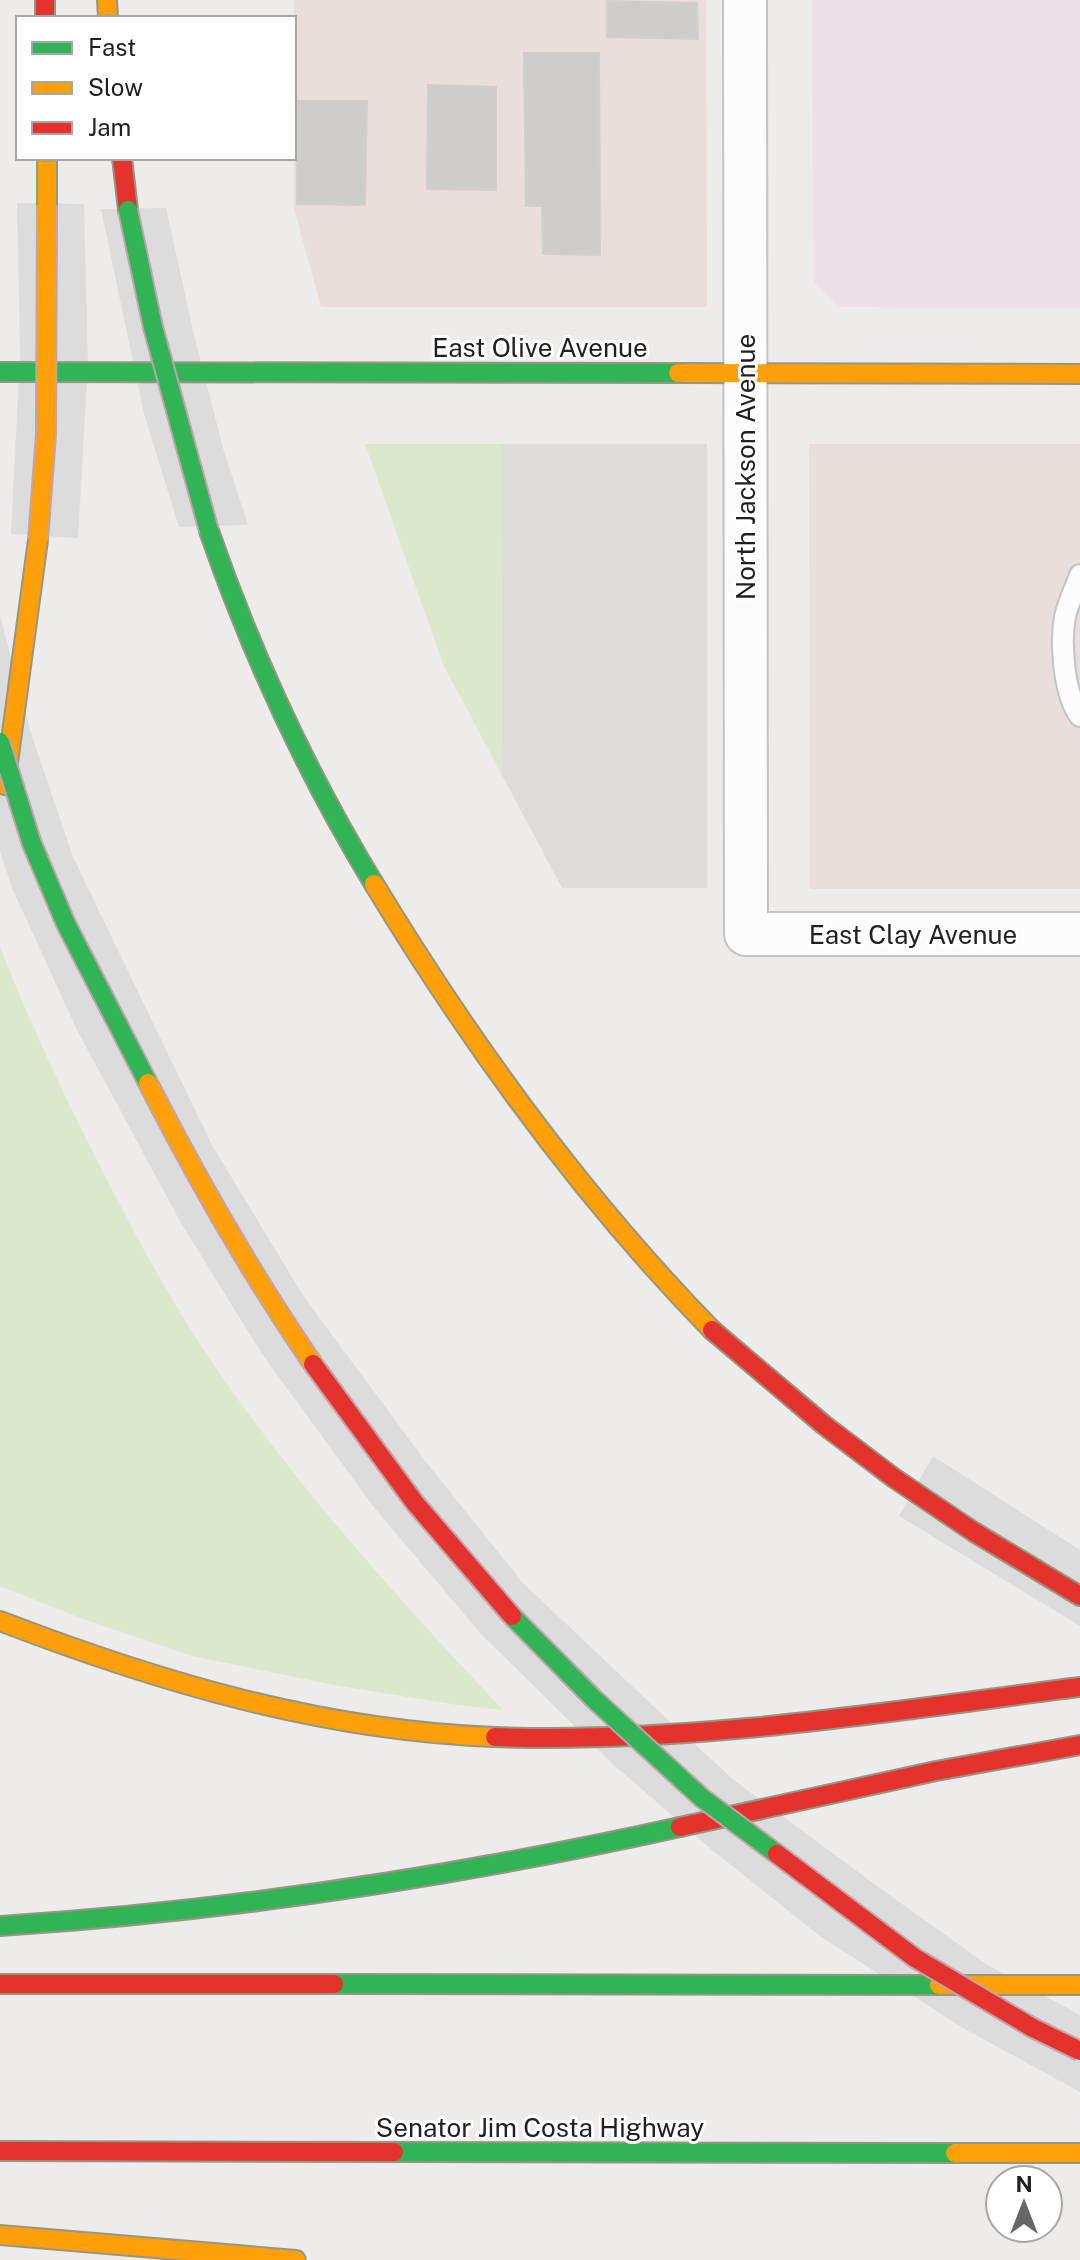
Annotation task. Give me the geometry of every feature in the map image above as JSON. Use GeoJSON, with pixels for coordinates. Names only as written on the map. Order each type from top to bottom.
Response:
{"type":"FeatureCollection","features":[{"type":"Feature","properties":{"kind":"main road"},"geometry":{"type":"LineString","coordinates":[[0,815],[38,540],[46,435],[47,160]]}},
{"type":"Feature","properties":{"kind":"main road"},"geometry":{"type":"LineString","coordinates":[[122,160],[128,210],[153,327],[209,531],[244,632],[294,740],[351,849],[410,946],[556,1153],[715,1333],[811,1415],[913,1492],[1080,1596]]}},
{"type":"Feature","properties":{"kind":"main road","name":"East Olive Avenue"},"geometry":{"type":"LineString","coordinates":[[0,372],[1080,374]]}},
{"type":"Feature","properties":{"kind":"main road"},"geometry":{"type":"LineString","coordinates":[[0,742],[32,844],[66,924],[177,1140],[288,1328],[351,1419],[415,1503],[503,1607],[595,1700],[702,1798],[915,1958],[1033,2028],[1080,2051]]}},
{"type":"Feature","properties":{"kind":"main road"},"geometry":{"type":"LineString","coordinates":[[0,1621],[133,1670],[244,1702],[352,1723],[460,1736],[568,1738],[684,1734],[1080,1687]]}},
{"type":"Feature","properties":{"kind":"main road"},"geometry":{"type":"LineString","coordinates":[[0,1926],[113,1919],[301,1898],[503,1864],[902,1779],[1080,1745]]}},
{"type":"Feature","properties":{"kind":"main road"},"geometry":{"type":"LineString","coordinates":[[0,1984],[1080,1985]]}},
{"type":"Feature","properties":{"kind":"main road","name":"Senator Jim Costa Highway"},"geometry":{"type":"LineString","coordinates":[[0,2151],[1080,2153]]}},
{"type":"Feature","properties":{"kind":"main road"},"geometry":{"type":"LineString","coordinates":[[0,2235],[296,2260]]}},
{"type":"Feature","properties":{"kind":"street","name":"North Jackson Avenue"},"geometry":{"type":"LineString","coordinates":[[745,0],[746,934]]}},
{"type":"Feature","properties":{"kind":"street","name":"East Clay Avenue"},"geometry":{"type":"LineString","coordinates":[[746,934],[1080,934]]}},
{"type":"Feature","properties":{"kind":"lane"},"geometry":{"type":"LineString","coordinates":[[1080,575],[1065,618],[1064,664],[1074,707],[1080,716]]}},
{"type":"Feature","properties":{"kind":"shaded area"},"geometry":{"type":"Polygon","coordinates":[[[294,0],[706,0],[707,307],[321,307],[294,209],[294,0]]]}},
{"type":"Feature","properties":{"kind":"shaded area"},"geometry":{"type":"Polygon","coordinates":[[[812,0],[1080,0],[1080,308],[839,307],[813,281],[812,0]]]}},
{"type":"Feature","properties":{"kind":"shaded area"},"geometry":{"type":"Polygon","coordinates":[[[501,444],[707,444],[707,888],[562,888],[502,775],[501,444]]]}},
{"type":"Feature","properties":{"kind":"shaded area"},"geometry":{"type":"Polygon","coordinates":[[[809,444],[1080,444],[1080,889],[810,889],[809,444]]]}},
{"type":"Feature","properties":{"kind":"green space"},"geometry":{"type":"Polygon","coordinates":[[[365,444],[501,444],[502,775],[444,666],[365,444]]]}},
{"type":"Feature","properties":{"kind":"green space"},"geometry":{"type":"Polygon","coordinates":[[[0,947],[63,1092],[146,1254],[206,1353],[254,1422],[322,1507],[392,1590],[503,1710],[334,1685],[192,1656],[83,1619],[0,1586],[0,947]]]}},
{"type":"Feature","properties":{"kind":"pier"},"geometry":{"type":"Polygon","coordinates":[[[17,203],[84,204],[88,363],[78,538],[11,534],[20,354],[17,203]]]}},
{"type":"Feature","properties":{"kind":"pier"},"geometry":{"type":"Polygon","coordinates":[[[166,208],[223,448],[248,525],[179,527],[144,414],[101,209],[166,208]]]}},
{"type":"Feature","properties":{"kind":"pier"},"geometry":{"type":"Polygon","coordinates":[[[0,615],[30,730],[73,857],[212,1145],[304,1297],[426,1462],[523,1583],[652,1705],[735,1781],[888,1894],[986,1964],[1080,2015],[1080,2092],[963,2028],[820,1936],[711,1849],[615,1766],[480,1633],[373,1506],[262,1354],[181,1223],[77,1030],[12,888],[0,851],[0,615]]]}},
{"type":"Feature","properties":{"kind":"pier"},"geometry":{"type":"Polygon","coordinates":[[[933,1456],[1080,1550],[1080,1626],[899,1516],[933,1456]]]}},
{"type":"Feature","properties":{"kind":"building"},"geometry":{"type":"Polygon","coordinates":[[[607,1],[697,3],[698,39],[607,37],[607,1]]]}},
{"type":"Feature","properties":{"kind":"building"},"geometry":{"type":"Polygon","coordinates":[[[524,53],[599,53],[600,255],[543,254],[542,206],[526,206],[524,53]]]}},
{"type":"Feature","properties":{"kind":"building"},"geometry":{"type":"Polygon","coordinates":[[[428,85],[496,87],[496,190],[427,189],[428,85]]]}},
{"type":"Feature","properties":{"kind":"building"},"geometry":{"type":"Polygon","coordinates":[[[297,101],[367,101],[365,205],[297,204],[297,101]]]}},
{"type":"Feature","properties":{"kind":"traffic: fast"},"geometry":{"type":"LineString","coordinates":[[128,210],[153,327],[209,531]]}},
{"type":"Feature","properties":{"kind":"traffic: fast"},"geometry":{"type":"LineString","coordinates":[[0,372],[678,373]]}},
{"type":"Feature","properties":{"kind":"traffic: fast"},"geometry":{"type":"LineString","coordinates":[[209,531],[243,623],[282,712],[374,884]]}},
{"type":"Feature","properties":{"kind":"traffic: fast"},"geometry":{"type":"LineString","coordinates":[[0,742],[32,844],[66,924],[148,1083]]}},
{"type":"Feature","properties":{"kind":"traffic: fast"},"geometry":{"type":"LineString","coordinates":[[512,1616],[595,1700],[702,1798],[777,1854]]}},
{"type":"Feature","properties":{"kind":"traffic: fast"},"geometry":{"type":"LineString","coordinates":[[0,1926],[172,1911],[342,1890],[511,1861],[680,1827]]}},
{"type":"Feature","properties":{"kind":"traffic: fast"},"geometry":{"type":"LineString","coordinates":[[334,1984],[939,1985]]}},
{"type":"Feature","properties":{"kind":"traffic: fast"},"geometry":{"type":"LineString","coordinates":[[394,2152],[955,2153]]}},
{"type":"Feature","properties":{"kind":"traffic: slow"},"geometry":{"type":"LineString","coordinates":[[107,0],[108,16]]}},
{"type":"Feature","properties":{"kind":"traffic: slow"},"geometry":{"type":"LineString","coordinates":[[47,160],[47,205]]}},
{"type":"Feature","properties":{"kind":"traffic: slow"},"geometry":{"type":"LineString","coordinates":[[38,540],[46,435],[47,205]]}},
{"type":"Feature","properties":{"kind":"traffic: slow"},"geometry":{"type":"LineString","coordinates":[[678,373],[1080,374]]}},
{"type":"Feature","properties":{"kind":"traffic: slow"},"geometry":{"type":"LineString","coordinates":[[5,785],[38,540]]}},
{"type":"Feature","properties":{"kind":"traffic: slow"},"geometry":{"type":"LineString","coordinates":[[374,884],[449,1002],[531,1117],[618,1227],[712,1330]]}},
{"type":"Feature","properties":{"kind":"traffic: slow"},"geometry":{"type":"LineString","coordinates":[[148,1083],[226,1226],[313,1364]]}},
{"type":"Feature","properties":{"kind":"traffic: slow"},"geometry":{"type":"LineString","coordinates":[[0,1621],[120,1664],[243,1700],[367,1725],[495,1737]]}},
{"type":"Feature","properties":{"kind":"traffic: slow"},"geometry":{"type":"LineString","coordinates":[[939,1985],[1080,1985]]}},
{"type":"Feature","properties":{"kind":"traffic: slow"},"geometry":{"type":"LineString","coordinates":[[955,2153],[1080,2153]]}},
{"type":"Feature","properties":{"kind":"traffic: slow"},"geometry":{"type":"LineString","coordinates":[[0,2235],[296,2260]]}},
{"type":"Feature","properties":{"kind":"traffic: jam"},"geometry":{"type":"LineString","coordinates":[[45,0],[45,16]]}},
{"type":"Feature","properties":{"kind":"traffic: jam"},"geometry":{"type":"LineString","coordinates":[[122,160],[128,210]]}},
{"type":"Feature","properties":{"kind":"traffic: jam"},"geometry":{"type":"LineString","coordinates":[[712,1330],[824,1425],[894,1478],[974,1532],[1080,1596]]}},
{"type":"Feature","properties":{"kind":"traffic: jam"},"geometry":{"type":"LineString","coordinates":[[313,1364],[415,1503],[512,1616]]}},
{"type":"Feature","properties":{"kind":"traffic: jam"},"geometry":{"type":"LineString","coordinates":[[495,1737],[642,1736],[715,1731],[861,1716],[1080,1687]]}},
{"type":"Feature","properties":{"kind":"traffic: jam"},"geometry":{"type":"LineString","coordinates":[[680,1827],[936,1771],[1080,1745]]}},
{"type":"Feature","properties":{"kind":"traffic: jam"},"geometry":{"type":"LineString","coordinates":[[777,1854],[915,1958],[1033,2028],[1080,2051]]}},
{"type":"Feature","properties":{"kind":"traffic: jam"},"geometry":{"type":"LineString","coordinates":[[0,1984],[334,1984]]}},
{"type":"Feature","properties":{"kind":"traffic: jam"},"geometry":{"type":"LineString","coordinates":[[0,2151],[394,2152]]}}]}
